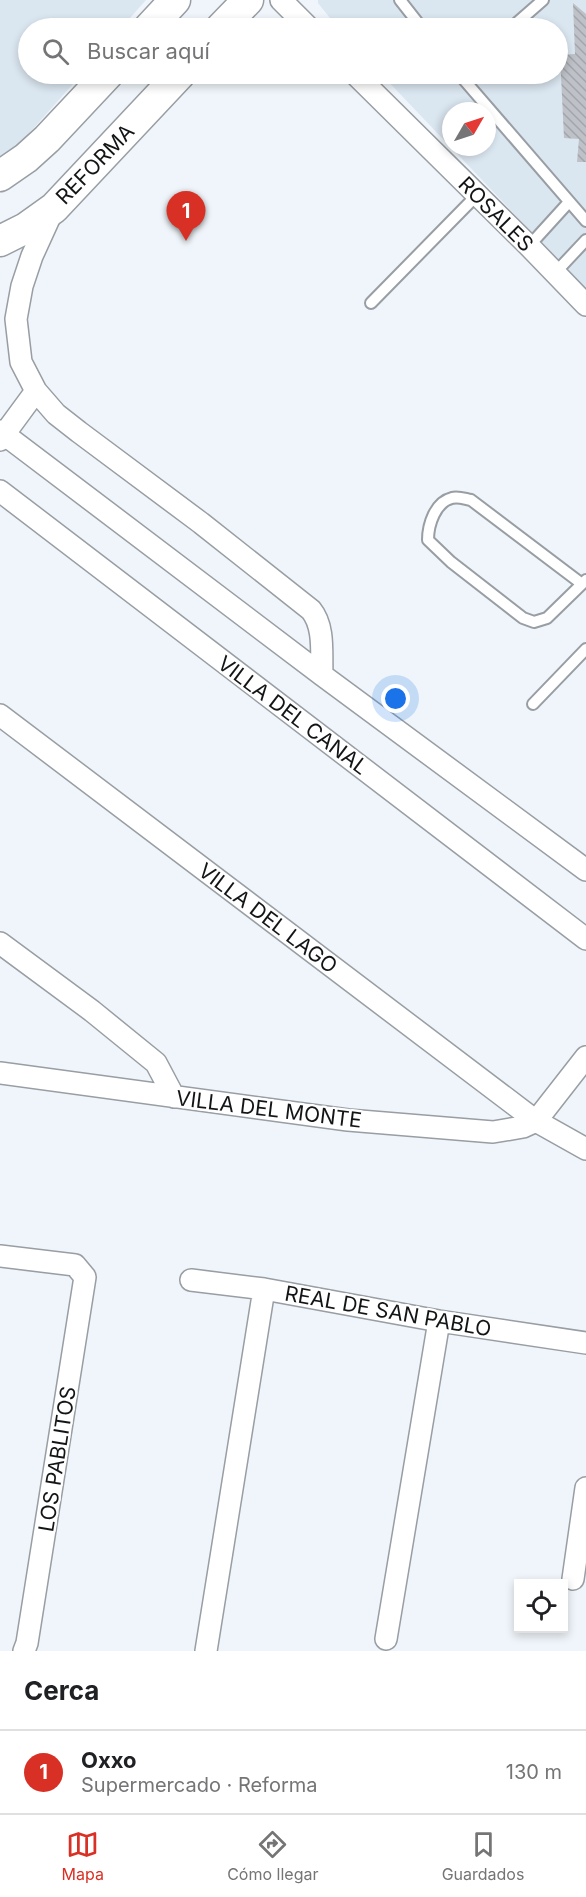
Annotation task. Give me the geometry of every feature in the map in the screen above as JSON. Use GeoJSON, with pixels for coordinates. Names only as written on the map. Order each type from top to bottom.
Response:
{"type":"FeatureCollection","features":[{"type":"Feature","properties":{"kind":"main road"},"geometry":{"type":"LineString","coordinates":[[158,18],[175,0]]}},
{"type":"Feature","properties":{"kind":"main road"},"geometry":{"type":"LineString","coordinates":[[231,18],[248,0]]}},
{"type":"Feature","properties":{"kind":"main road"},"geometry":{"type":"LineString","coordinates":[[0,176],[26,158],[47,139],[99,84]]}},
{"type":"Feature","properties":{"kind":"main road","name":"REFORMA"},"geometry":{"type":"LineString","coordinates":[[0,241],[26,228],[54,208],[171,84]]}},
{"type":"Feature","properties":{"kind":"street"},"geometry":{"type":"LineString","coordinates":[[280,0],[299,18]]}},
{"type":"Feature","properties":{"kind":"street","name":"ROSALES"},"geometry":{"type":"LineString","coordinates":[[365,84],[586,305]]}},
{"type":"Feature","properties":{"kind":"street"},"geometry":{"type":"LineString","coordinates":[[54,208],[32,256],[22,286],[16,319],[21,362],[36,391],[56,414],[201,523],[311,610],[320,626],[322,675]]}},
{"type":"Feature","properties":{"kind":"street"},"geometry":{"type":"LineString","coordinates":[[36,391],[1,435],[586,870]]}},
{"type":"Feature","properties":{"kind":"street","name":"VILLA DEL CANAL"},"geometry":{"type":"LineString","coordinates":[[0,491],[586,939]]}},
{"type":"Feature","properties":{"kind":"street","name":"VILLA DEL LAGO"},"geometry":{"type":"LineString","coordinates":[[0,716],[536,1121],[586,1149]]}},
{"type":"Feature","properties":{"kind":"street"},"geometry":{"type":"LineString","coordinates":[[0,943],[92,1011],[156,1063],[174,1097]]}},
{"type":"Feature","properties":{"kind":"street"},"geometry":{"type":"LineString","coordinates":[[536,1121],[586,1057]]}},
{"type":"Feature","properties":{"kind":"street","name":"VILLA DEL MONTE"},"geometry":{"type":"LineString","coordinates":[[0,1073],[348,1120],[493,1132],[523,1127],[536,1121]]}},
{"type":"Feature","properties":{"kind":"street","name":"LOS PABLITOS"},"geometry":{"type":"LineString","coordinates":[[0,1256],[75,1264],[85,1277],[24,1651]]}},
{"type":"Feature","properties":{"kind":"street","name":"REAL DE SAN PABLO"},"geometry":{"type":"LineString","coordinates":[[190,1280],[264,1289],[439,1321],[586,1343]]}},
{"type":"Feature","properties":{"kind":"street"},"geometry":{"type":"LineString","coordinates":[[206,1651],[264,1289]]}},
{"type":"Feature","properties":{"kind":"street"},"geometry":{"type":"LineString","coordinates":[[386,1638],[439,1321]]}},
{"type":"Feature","properties":{"kind":"street"},"geometry":{"type":"LineString","coordinates":[[573,1579],[586,1488]]}},
{"type":"Feature","properties":{"kind":"lane"},"geometry":{"type":"LineString","coordinates":[[400,0],[414,18]]}},
{"type":"Feature","properties":{"kind":"lane"},"geometry":{"type":"LineString","coordinates":[[522,18],[543,0]]}},
{"type":"Feature","properties":{"kind":"lane"},"geometry":{"type":"LineString","coordinates":[[468,84],[586,221]]}},
{"type":"Feature","properties":{"kind":"lane"},"geometry":{"type":"LineString","coordinates":[[371,303],[477,195]]}},
{"type":"Feature","properties":{"kind":"lane"},"geometry":{"type":"LineString","coordinates":[[529,246],[569,201]]}},
{"type":"Feature","properties":{"kind":"lane"},"geometry":{"type":"LineString","coordinates":[[555,273],[586,240]]}},
{"type":"Feature","properties":{"kind":"lane"},"geometry":{"type":"LineString","coordinates":[[454,497],[471,500],[584,582],[547,618],[534,622],[523,618],[451,562],[428,540],[428,527],[442,502],[454,497]]}},
{"type":"Feature","properties":{"kind":"lane"},"geometry":{"type":"LineString","coordinates":[[533,704],[586,649]]}},
{"type":"Feature","properties":{"kind":"shaded area"},"geometry":{"type":"Polygon","coordinates":[[[0,0],[146,0],[130,18],[18,18],[18,84],[73,84],[0,163],[0,0]]]}},
{"type":"Feature","properties":{"kind":"shaded area"},"geometry":{"type":"Polygon","coordinates":[[[318,0],[586,0],[586,289],[459,156],[496,156],[496,102],[442,102],[442,138],[391,84],[568,84],[568,18],[330,18],[318,0]]]}},
{"type":"Feature","properties":{"kind":"building"},"geometry":{"type":"Polygon","coordinates":[[[573,3],[586,14],[586,162],[577,162],[579,139],[564,138],[561,84],[568,84],[568,54],[575,54],[573,3]]]}},
{"type":"Feature","properties":{"kind":"place","name":"Oxxo"},"geometry":{"type":"Point","coordinates":[186,241]}}]}
